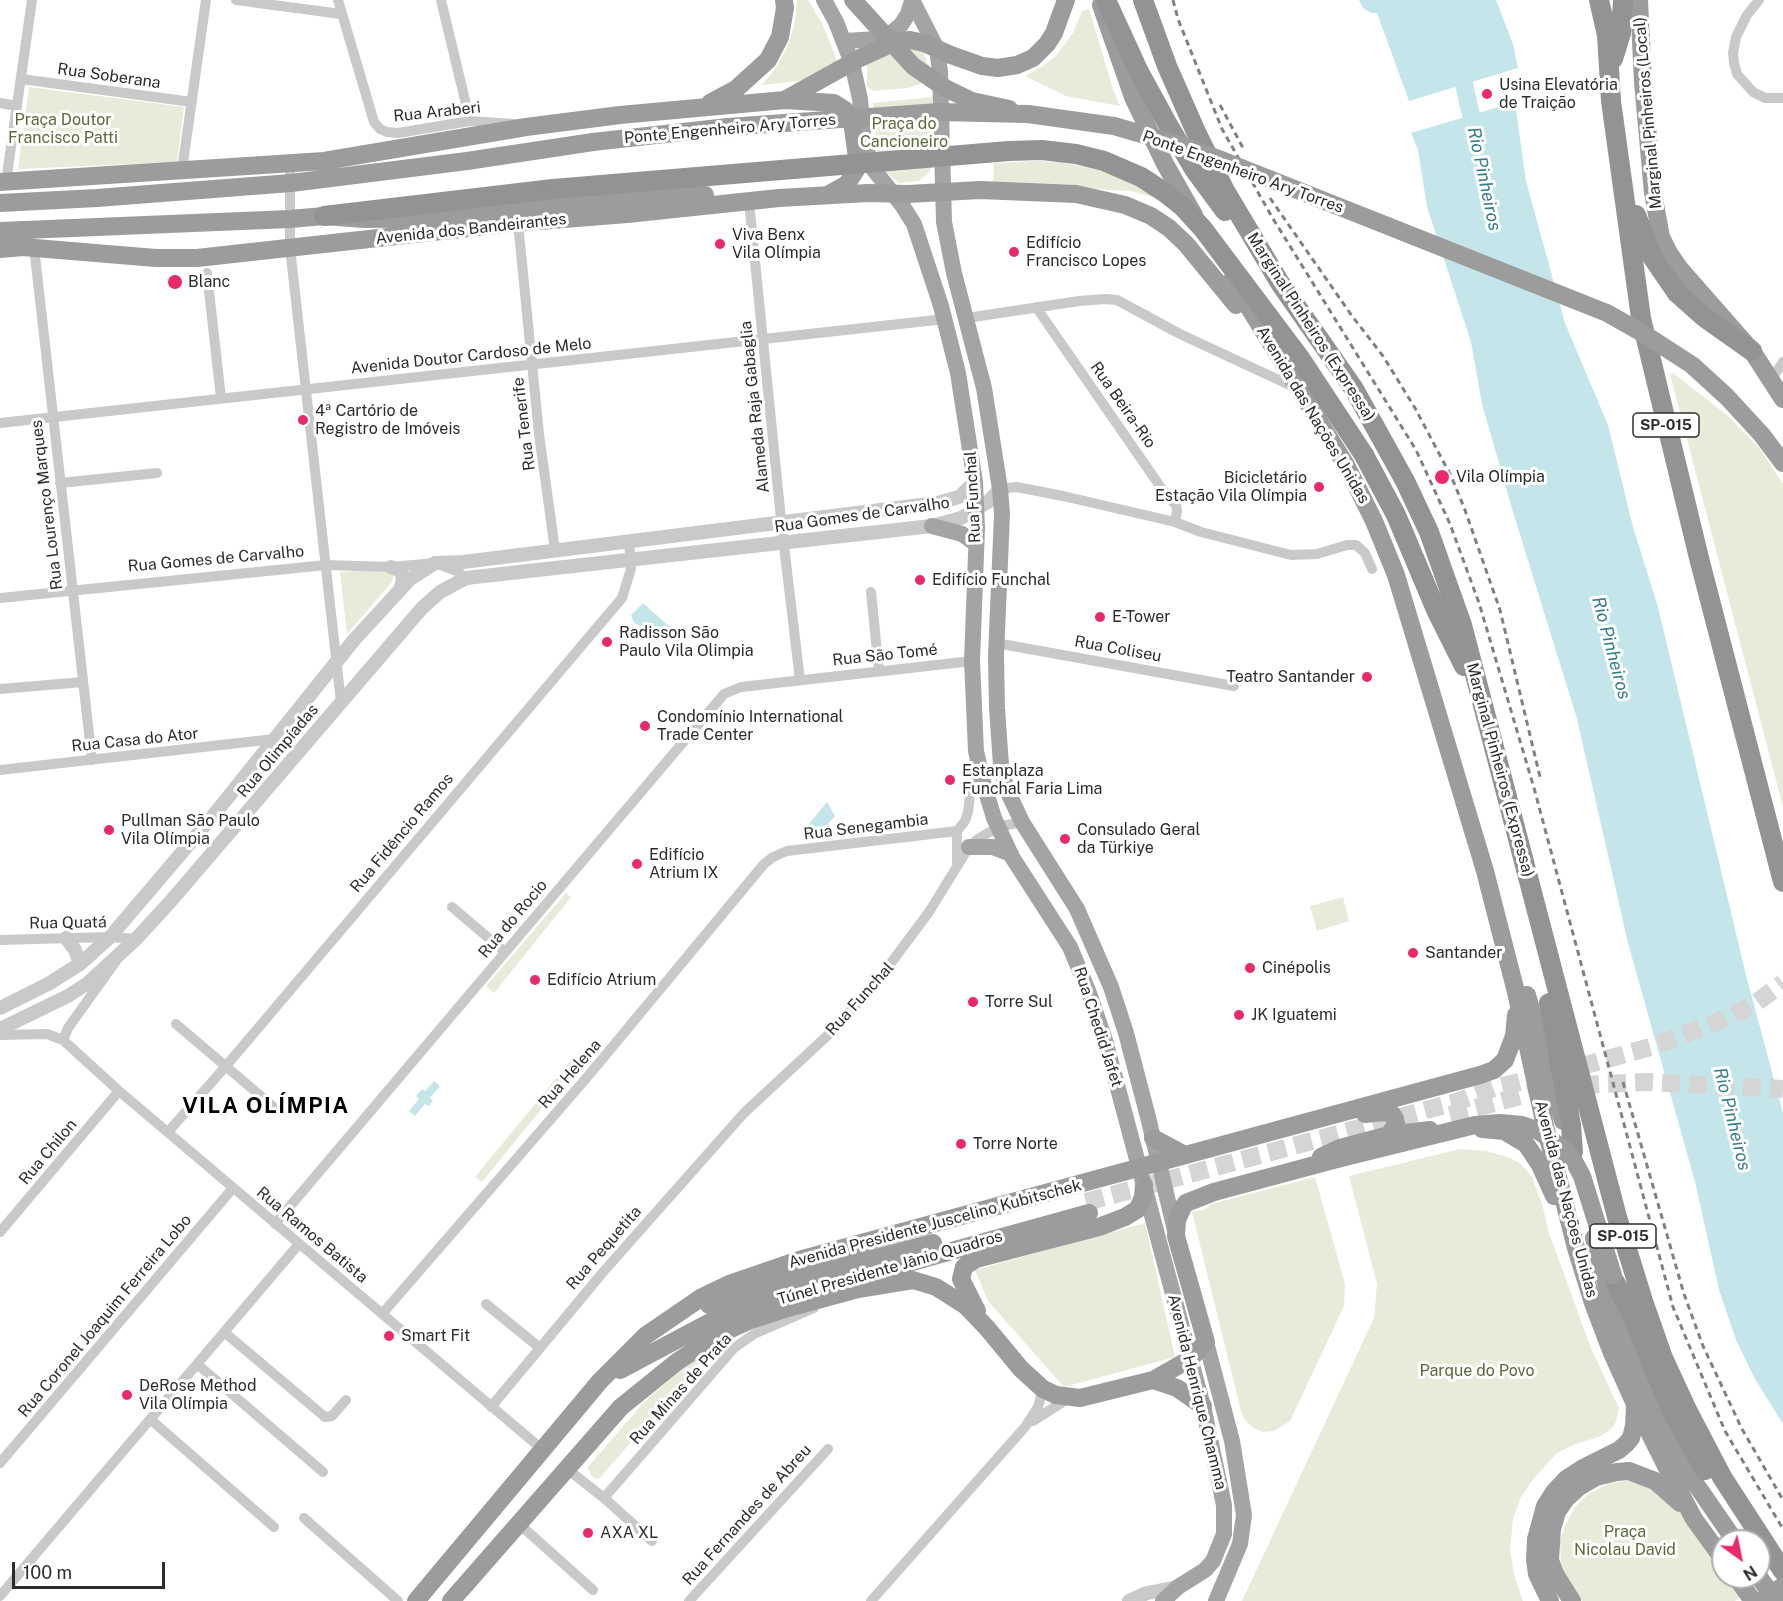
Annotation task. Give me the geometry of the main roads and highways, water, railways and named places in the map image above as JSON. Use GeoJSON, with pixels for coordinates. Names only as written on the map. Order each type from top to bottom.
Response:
{"type":"FeatureCollection","features":[{"type":"Feature","properties":{"kind":"highway"},"geometry":{"type":"LineString","coordinates":[[680,110],[703,106],[725,96],[750,78],[768,60],[780,37],[785,9],[784,0]]}},
{"type":"Feature","properties":{"kind":"highway"},"geometry":{"type":"LineString","coordinates":[[853,0],[913,66],[945,88],[972,101],[1028,114]]}},
{"type":"Feature","properties":{"kind":"highway"},"geometry":{"type":"LineString","coordinates":[[785,100],[897,41],[910,40],[924,43],[982,66],[998,68],[1017,65],[1032,58],[1047,44],[1054,33],[1066,0]]}},
{"type":"Feature","properties":{"kind":"highway","name":"Avenida das Nações Unidas"},"geometry":{"type":"LineString","coordinates":[[1100,0],[1133,97],[1155,145],[1212,248],[1346,465],[1374,520],[1396,575],[1498,920],[1544,1120],[1576,1248],[1593,1304],[1612,1353],[1643,1405],[1727,1529]]}},
{"type":"Feature","properties":{"kind":"highway"},"geometry":{"type":"LineString","coordinates":[[1106,0],[1138,70],[1194,169],[1223,209],[1251,234]]}},
{"type":"Feature","properties":{"kind":"highway","name":"Marginal Pinheiros (Expressa)"},"geometry":{"type":"LineString","coordinates":[[1143,0],[1167,66],[1224,189],[1280,283],[1354,389],[1405,481],[1444,573],[1462,626],[1617,1217],[1643,1301],[1663,1358],[1687,1410],[1722,1477],[1755,1529]]}},
{"type":"Feature","properties":{"kind":"highway","name":"SP-015"},"geometry":{"type":"LineString","coordinates":[[1599,0],[1607,36],[1611,101],[1623,174],[1641,318],[1699,558],[1783,882]]}},
{"type":"Feature","properties":{"kind":"highway"},"geometry":{"type":"LineString","coordinates":[[1610,70],[1621,33],[1623,0]]}},
{"type":"Feature","properties":{"kind":"highway","name":"Marginal Pinheiros (Local)"},"geometry":{"type":"LineString","coordinates":[[1639,0],[1643,82],[1653,193],[1661,237],[1669,254],[1680,269],[1752,351],[1783,399]]}},
{"type":"Feature","properties":{"kind":"highway"},"geometry":{"type":"LineString","coordinates":[[3,182],[324,161],[526,127],[785,100],[834,104],[845,111],[852,121],[858,165],[851,179],[842,188],[824,195]]}},
{"type":"Feature","properties":{"kind":"highway","name":"Ponte Engenheiro Ary Torres"},"geometry":{"type":"LineString","coordinates":[[572,145],[728,127],[927,113],[1028,114],[1114,126],[1183,146],[1599,309],[1692,365],[1727,397],[1762,435],[1783,463]]}},
{"type":"Feature","properties":{"kind":"highway"},"geometry":{"type":"LineString","coordinates":[[324,161],[339,165],[361,166],[436,152],[502,145],[572,145]]}},
{"type":"Feature","properties":{"kind":"highway"},"geometry":{"type":"LineString","coordinates":[[0,203],[291,183],[572,145]]}},
{"type":"Feature","properties":{"kind":"highway"},"geometry":{"type":"LineString","coordinates":[[0,231],[290,219],[553,189],[1009,151],[1042,150],[1104,161],[1141,177],[1183,207],[1203,229],[1300,358],[1364,455],[1396,515],[1437,612],[1480,695]]}},
{"type":"Feature","properties":{"kind":"highway"},"geometry":{"type":"LineString","coordinates":[[1623,174],[1641,231],[1665,278],[1692,307],[1752,351]]}},
{"type":"Feature","properties":{"kind":"highway","name":"Avenida dos Bandeirantes"},"geometry":{"type":"LineString","coordinates":[[0,249],[34,247],[156,258],[234,255],[514,223],[779,198],[980,190],[1076,194],[1125,205],[1150,216],[1169,228],[1186,244],[1231,300],[1266,337]]}},
{"type":"Feature","properties":{"kind":"highway"},"geometry":{"type":"LineString","coordinates":[[324,216],[364,219],[426,218],[621,199],[718,194],[779,198]]}},
{"type":"Feature","properties":{"kind":"highway"},"geometry":{"type":"LineString","coordinates":[[1537,914],[1550,1005],[1572,1125],[1573,1152]]}},
{"type":"Feature","properties":{"kind":"highway","name":"Avenida das Nações Unidas"},"geometry":{"type":"LineString","coordinates":[[1498,920],[1522,977],[1573,1152],[1615,1317],[1643,1405],[1694,1519],[1711,1542]]}},
{"type":"Feature","properties":{"kind":"highway","name":"Avenida Presidente Juscelino Kubitschek"},"geometry":{"type":"LineString","coordinates":[[416,1601],[600,1381],[645,1336],[702,1297],[752,1276],[799,1260],[1142,1178],[1159,1162],[1494,1070],[1501,1065],[1510,1051],[1516,1018],[1516,992]]}},
{"type":"Feature","properties":{"kind":"highway"},"geometry":{"type":"LineString","coordinates":[[1331,1116],[1390,1113],[1396,1122],[1389,1135]]}},
{"type":"Feature","properties":{"kind":"highway","name":"Avenida das Nações Unidas"},"geometry":{"type":"LineString","coordinates":[[1313,1165],[1475,1125],[1500,1123],[1522,1125],[1537,1130],[1565,1150],[1582,1176],[1635,1346],[1655,1396],[1643,1405]]}},
{"type":"Feature","properties":{"kind":"highway"},"geometry":{"type":"LineString","coordinates":[[1176,1236],[1180,1212],[1186,1203],[1214,1192],[1313,1165],[1323,1155],[1340,1148],[1389,1135],[1475,1128],[1503,1131],[1518,1138],[1533,1152],[1576,1248]]}},
{"type":"Feature","properties":{"kind":"highway"},"geometry":{"type":"LineString","coordinates":[[1153,1138],[1185,1155]]}},
{"type":"Feature","properties":{"kind":"highway"},"geometry":{"type":"LineString","coordinates":[[987,1328],[962,1284],[964,1268],[976,1259],[1099,1227],[1125,1217],[1138,1209],[1143,1197],[1142,1178]]}},
{"type":"Feature","properties":{"kind":"highway","name":"Túnel Presidente Jânio Quadros"},"geometry":{"type":"LineString","coordinates":[[600,1381],[692,1330],[736,1311],[1088,1207],[723,1299],[645,1336]]}},
{"type":"Feature","properties":{"kind":"highway","name":"Avenida Henrique Chamma"},"geometry":{"type":"LineString","coordinates":[[1176,1236],[1206,1342]]}},
{"type":"Feature","properties":{"kind":"highway"},"geometry":{"type":"LineString","coordinates":[[1615,1279],[1672,1412],[1696,1456],[1739,1521],[1749,1529]]}},
{"type":"Feature","properties":{"kind":"highway"},"geometry":{"type":"LineString","coordinates":[[451,1601],[621,1407],[668,1368],[722,1333],[748,1321],[858,1289],[913,1280],[936,1287],[966,1306],[1021,1369],[1043,1389],[1069,1398],[1097,1394],[1153,1380],[1190,1359],[1206,1342]]}},
{"type":"Feature","properties":{"kind":"highway","name":"Túnel Presidente Jânio Quadros"},"geometry":{"type":"LineString","coordinates":[[621,1407],[655,1364],[692,1330]]}},
{"type":"Feature","properties":{"kind":"highway"},"geometry":{"type":"LineString","coordinates":[[1153,1380],[1177,1388],[1203,1406]]}},
{"type":"Feature","properties":{"kind":"highway"},"geometry":{"type":"LineString","coordinates":[[1550,1601],[1537,1574],[1536,1539],[1545,1506],[1566,1479],[1626,1444],[1643,1405]]}},
{"type":"Feature","properties":{"kind":"highway"},"geometry":{"type":"LineString","coordinates":[[1572,1601],[1555,1575],[1550,1560],[1549,1545],[1557,1512],[1566,1499],[1579,1487],[1596,1477],[1617,1472],[1629,1471],[1640,1474],[1665,1489],[1694,1519]]}},
{"type":"Feature","properties":{"kind":"highway"},"geometry":{"type":"LineString","coordinates":[[1536,1539],[1545,1576],[1560,1601]]}},
{"type":"Feature","properties":{"kind":"highway","name":"Marginal Pinheiros (Expressa)"},"geometry":{"type":"LineString","coordinates":[[1771,1553],[1783,1571]]}},
{"type":"Feature","properties":{"kind":"highway"},"geometry":{"type":"LineString","coordinates":[[1761,1601],[1783,1586]]}},
{"type":"Feature","properties":{"kind":"main road","name":"Rua Funchal"},"geometry":{"type":"LineString","coordinates":[[824,0],[845,41],[852,63],[860,99],[864,143],[874,170],[914,224],[930,267],[945,319],[966,416],[975,482],[976,509],[972,661],[976,751]]}},
{"type":"Feature","properties":{"kind":"main road"},"geometry":{"type":"LineString","coordinates":[[845,41],[878,39],[890,34],[901,25],[908,14],[912,0]]}},
{"type":"Feature","properties":{"kind":"main road"},"geometry":{"type":"LineString","coordinates":[[912,0],[937,49]]}},
{"type":"Feature","properties":{"kind":"main road","name":"Rua Funchal"},"geometry":{"type":"LineString","coordinates":[[937,49],[940,72],[943,210],[949,248],[986,399],[1000,489],[1002,514],[996,643],[1001,765]]}},
{"type":"Feature","properties":{"kind":"main road"},"geometry":{"type":"LineString","coordinates":[[932,526],[963,534],[976,544]]}},
{"type":"Feature","properties":{"kind":"main road"},"geometry":{"type":"LineString","coordinates":[[972,661],[989,668],[997,708]]}},
{"type":"Feature","properties":{"kind":"main road","name":"Rua Chedid Jafet"},"geometry":{"type":"LineString","coordinates":[[976,751],[983,782],[998,827],[1011,854],[1063,934],[1079,968],[1105,1040],[1142,1178]]}},
{"type":"Feature","properties":{"kind":"main road","name":"Rua Chedid Jafet"},"geometry":{"type":"LineString","coordinates":[[1001,765],[1006,788],[1022,822],[1077,909],[1111,987],[1126,1033],[1164,1185]]}},
{"type":"Feature","properties":{"kind":"main road"},"geometry":{"type":"LineString","coordinates":[[969,847],[993,847],[1011,854]]}},
{"type":"Feature","properties":{"kind":"main road","name":"Avenida Henrique Chamma"},"geometry":{"type":"LineString","coordinates":[[1142,1178],[1203,1406],[1224,1505],[1224,1534],[1214,1561],[1163,1601]]}},
{"type":"Feature","properties":{"kind":"main road","name":"Avenida Henrique Chamma"},"geometry":{"type":"LineString","coordinates":[[1164,1185],[1176,1236]]}},
{"type":"Feature","properties":{"kind":"main road","name":"Avenida Henrique Chamma"},"geometry":{"type":"LineString","coordinates":[[1206,1342],[1232,1441],[1244,1515],[1240,1544],[1216,1601]]}},
{"type":"Feature","properties":{"kind":"water"},"geometry":{"type":"Polygon","coordinates":[[[1359,0],[1496,0],[1513,44],[1518,68],[1409,101],[1377,13],[1371,13],[1363,8],[1359,0]]]}},
{"type":"Feature","properties":{"kind":"water"},"geometry":{"type":"Polygon","coordinates":[[[1515,102],[1526,181],[1565,323],[1608,425],[1633,527],[1658,607],[1746,975],[1783,1113],[1783,1424],[1755,1379],[1736,1340],[1719,1290],[1695,1182],[1628,943],[1577,719],[1482,404],[1471,342],[1427,207],[1418,150],[1411,133],[1515,102]]]}},
{"type":"Feature","properties":{"kind":"water"},"geometry":{"type":"Polygon","coordinates":[[[643,603],[672,629],[653,631],[648,642],[642,639],[643,627],[634,623],[631,615],[643,603]]]}},
{"type":"Feature","properties":{"kind":"water"},"geometry":{"type":"Polygon","coordinates":[[[827,802],[835,816],[822,831],[804,830],[827,802]]]}},
{"type":"Feature","properties":{"kind":"water"},"geometry":{"type":"Polygon","coordinates":[[[434,1081],[440,1086],[430,1098],[433,1101],[429,1106],[425,1104],[415,1116],[409,1111],[419,1099],[416,1096],[422,1089],[425,1091],[434,1081]]]}},
{"type":"Feature","properties":{"kind":"waterway","name":"Rio Pinheiros"},"geometry":{"type":"LineString","coordinates":[[1456,63],[1464,84],[1476,137]]}},
{"type":"Feature","properties":{"kind":"tunnel"},"geometry":{"type":"LineString","coordinates":[[1086,1202],[1456,1102],[1494,1088],[1654,1046],[1722,1020],[1753,1005],[1783,983]]}},
{"type":"Feature","properties":{"kind":"tunnel"},"geometry":{"type":"LineString","coordinates":[[1450,1115],[1557,1086],[1648,1082],[1783,1089]]}},
{"type":"Feature","properties":{"kind":"railway"},"geometry":{"type":"LineString","coordinates":[[1173,0],[1178,19],[1222,129],[1272,217],[1416,450],[1450,524],[1479,603],[1534,788],[1673,1307],[1725,1431],[1783,1529]]}},
{"type":"Feature","properties":{"kind":"railway"},"geometry":{"type":"LineString","coordinates":[[1220,105],[1243,148]]}},
{"type":"Feature","properties":{"kind":"railway"},"geometry":{"type":"LineString","coordinates":[[1270,198],[1352,316],[1383,356],[1415,408],[1452,478],[1500,610],[1541,781]]}},
{"type":"Feature","properties":{"kind":"railway"},"geometry":{"type":"LineString","coordinates":[[1623,1082],[1684,1294],[1703,1346],[1742,1429],[1783,1500]]}},
{"type":"Feature","properties":{"kind":"place","name":"Usina Elevatória de Traição"},"geometry":{"type":"Point","coordinates":[1487,94]}},
{"type":"Feature","properties":{"kind":"place","name":"Viva Benx Vila Olímpia"},"geometry":{"type":"Point","coordinates":[720,244]}},
{"type":"Feature","properties":{"kind":"place","name":"Edifício Francisco Lopes"},"geometry":{"type":"Point","coordinates":[1014,252]}},
{"type":"Feature","properties":{"kind":"place","name":"Blanc"},"geometry":{"type":"Point","coordinates":[175,282]}},
{"type":"Feature","properties":{"kind":"place","name":"4ª Cartório de Registro de Imóveis"},"geometry":{"type":"Point","coordinates":[303,420]}},
{"type":"Feature","properties":{"kind":"place","name":"Vila Olímpia"},"geometry":{"type":"Point","coordinates":[1442,477]}},
{"type":"Feature","properties":{"kind":"place","name":"Bicicletário Estação Vila Olímpia"},"geometry":{"type":"Point","coordinates":[1319,487]}},
{"type":"Feature","properties":{"kind":"place","name":"Edifício Funchal"},"geometry":{"type":"Point","coordinates":[920,580]}},
{"type":"Feature","properties":{"kind":"place","name":"E-Tower"},"geometry":{"type":"Point","coordinates":[1100,617]}},
{"type":"Feature","properties":{"kind":"place","name":"Radisson São Paulo Vila Olimpia"},"geometry":{"type":"Point","coordinates":[607,642]}},
{"type":"Feature","properties":{"kind":"place","name":"Teatro Santander"},"geometry":{"type":"Point","coordinates":[1367,677]}},
{"type":"Feature","properties":{"kind":"place","name":"Condomínio International Trade Center"},"geometry":{"type":"Point","coordinates":[645,726]}},
{"type":"Feature","properties":{"kind":"place","name":"Estanplaza Funchal Faria Lima"},"geometry":{"type":"Point","coordinates":[950,780]}},
{"type":"Feature","properties":{"kind":"place","name":"Pullman São Paulo Vila Olímpia"},"geometry":{"type":"Point","coordinates":[109,830]}},
{"type":"Feature","properties":{"kind":"place","name":"Consulado Geral da Türkiye"},"geometry":{"type":"Point","coordinates":[1065,839]}},
{"type":"Feature","properties":{"kind":"place","name":"Edifício Atrium IX"},"geometry":{"type":"Point","coordinates":[637,864]}},
{"type":"Feature","properties":{"kind":"place","name":"Santander"},"geometry":{"type":"Point","coordinates":[1413,953]}},
{"type":"Feature","properties":{"kind":"place","name":"Cinépolis"},"geometry":{"type":"Point","coordinates":[1250,968]}},
{"type":"Feature","properties":{"kind":"place","name":"Edifício Atrium"},"geometry":{"type":"Point","coordinates":[535,980]}},
{"type":"Feature","properties":{"kind":"place","name":"Torre Sul"},"geometry":{"type":"Point","coordinates":[973,1002]}},
{"type":"Feature","properties":{"kind":"place","name":"JK Iguatemi"},"geometry":{"type":"Point","coordinates":[1239,1015]}},
{"type":"Feature","properties":{"kind":"place","name":"Torre Norte"},"geometry":{"type":"Point","coordinates":[961,1144]}},
{"type":"Feature","properties":{"kind":"place","name":"Smart Fit"},"geometry":{"type":"Point","coordinates":[389,1336]}},
{"type":"Feature","properties":{"kind":"place","name":"DeRose Method Vila Olímpia"},"geometry":{"type":"Point","coordinates":[127,1395]}},
{"type":"Feature","properties":{"kind":"place","name":"AXA XL"},"geometry":{"type":"Point","coordinates":[588,1533]}},
{"type":"Feature","properties":{"kind":"district","name":"VILA OLÍMPIA"},"geometry":{"type":"Point","coordinates":[266,1106]}},
{"type":"Feature","properties":{"kind":"park label","name":"Praça Doutor Francisco Patti"},"geometry":{"type":"Point","coordinates":[63,129]}},
{"type":"Feature","properties":{"kind":"park label","name":"Praça do Cancioneiro"},"geometry":{"type":"Point","coordinates":[904,133]}},
{"type":"Feature","properties":{"kind":"park label","name":"Parque do Povo"},"geometry":{"type":"Point","coordinates":[1477,1371]}},
{"type":"Feature","properties":{"kind":"park label","name":"Praça Nicolau David"},"geometry":{"type":"Point","coordinates":[1625,1541]}}]}
